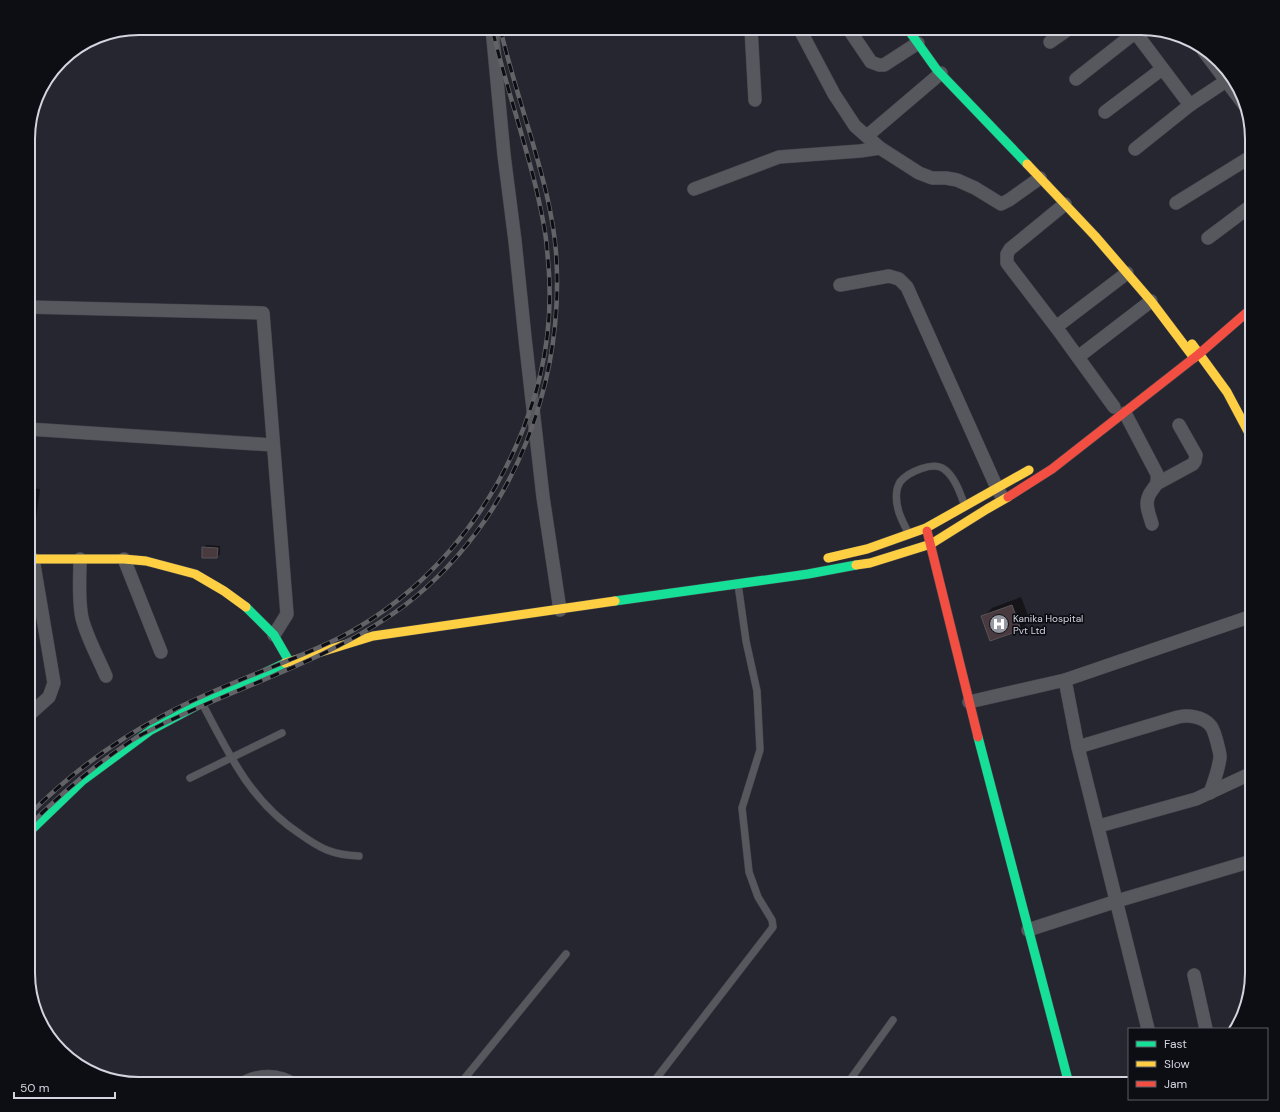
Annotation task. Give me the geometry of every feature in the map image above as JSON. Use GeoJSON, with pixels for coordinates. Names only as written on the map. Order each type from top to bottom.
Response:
{"type":"FeatureCollection","features":[{"type":"Feature","properties":{"kind":"main road"},"geometry":{"type":"LineString","coordinates":[[912,35],[941,73],[1066,204],[1190,346],[1196,356],[1227,392],[1245,426]]}},
{"type":"Feature","properties":{"kind":"main road"},"geometry":{"type":"LineString","coordinates":[[35,826],[82,781],[151,730],[202,703],[289,661],[373,636],[559,601],[714,588],[808,574],[870,563],[931,544],[1052,469],[1117,409],[1196,356],[1245,314]]}},
{"type":"Feature","properties":{"kind":"main road"},"geometry":{"type":"LineString","coordinates":[[822,559],[867,549],[926,528],[1034,468]]}},
{"type":"Feature","properties":{"kind":"main road"},"geometry":{"type":"LineString","coordinates":[[926,528],[969,702],[1067,1077]]}},
{"type":"Feature","properties":{"kind":"main road"},"geometry":{"type":"LineString","coordinates":[[35,559],[124,559],[146,561],[195,574],[224,591],[250,610],[274,635],[289,661]]}},
{"type":"Feature","properties":{"kind":"main road"},"geometry":{"type":"LineString","coordinates":[[713,576],[714,588]]}},
{"type":"Feature","properties":{"kind":"street"},"geometry":{"type":"LineString","coordinates":[[493,35],[504,155],[543,497],[559,601]]}},
{"type":"Feature","properties":{"kind":"street"},"geometry":{"type":"LineString","coordinates":[[751,35],[755,100]]}},
{"type":"Feature","properties":{"kind":"street"},"geometry":{"type":"LineString","coordinates":[[807,35],[846,113],[855,126],[880,148],[926,176],[957,180],[975,188],[1001,204],[1040,178]]}},
{"type":"Feature","properties":{"kind":"street"},"geometry":{"type":"LineString","coordinates":[[853,35],[871,62],[879,65],[884,65],[918,43]]}},
{"type":"Feature","properties":{"kind":"street"},"geometry":{"type":"LineString","coordinates":[[1050,42],[1060,35]]}},
{"type":"Feature","properties":{"kind":"street"},"geometry":{"type":"LineString","coordinates":[[1076,79],[1130,35]]}},
{"type":"Feature","properties":{"kind":"street"},"geometry":{"type":"LineString","coordinates":[[1139,35],[1162,69],[1190,105]]}},
{"type":"Feature","properties":{"kind":"street"},"geometry":{"type":"LineString","coordinates":[[1105,112],[1162,69]]}},
{"type":"Feature","properties":{"kind":"street"},"geometry":{"type":"LineString","coordinates":[[1219,72],[1230,86]]}},
{"type":"Feature","properties":{"kind":"street"},"geometry":{"type":"LineString","coordinates":[[867,136],[941,73]]}},
{"type":"Feature","properties":{"kind":"street"},"geometry":{"type":"LineString","coordinates":[[1135,149],[1190,105],[1226,81]]}},
{"type":"Feature","properties":{"kind":"street"},"geometry":{"type":"LineString","coordinates":[[694,190],[779,157],[860,151],[880,148]]}},
{"type":"Feature","properties":{"kind":"street"},"geometry":{"type":"LineString","coordinates":[[1176,204],[1245,160]]}},
{"type":"Feature","properties":{"kind":"street"},"geometry":{"type":"LineString","coordinates":[[1066,204],[1010,249],[1006,258],[1007,263],[1117,409],[1157,474],[1158,483]]}},
{"type":"Feature","properties":{"kind":"street"},"geometry":{"type":"LineString","coordinates":[[1208,238],[1245,211]]}},
{"type":"Feature","properties":{"kind":"street"},"geometry":{"type":"LineString","coordinates":[[1056,327],[1127,273]]}},
{"type":"Feature","properties":{"kind":"street"},"geometry":{"type":"LineString","coordinates":[[840,285],[889,276],[899,279],[906,287],[997,488],[1004,500]]}},
{"type":"Feature","properties":{"kind":"street"},"geometry":{"type":"LineString","coordinates":[[1078,357],[1151,301]]}},
{"type":"Feature","properties":{"kind":"street"},"geometry":{"type":"LineString","coordinates":[[35,307],[263,313],[287,614],[274,635]]}},
{"type":"Feature","properties":{"kind":"street"},"geometry":{"type":"LineString","coordinates":[[1152,524],[1147,499],[1158,483],[1193,464],[1196,458],[1196,455],[1179,425]]}},
{"type":"Feature","properties":{"kind":"street"},"geometry":{"type":"LineString","coordinates":[[35,429],[273,445]]}},
{"type":"Feature","properties":{"kind":"street"},"geometry":{"type":"LineString","coordinates":[[80,559],[82,618],[86,632],[106,676]]}},
{"type":"Feature","properties":{"kind":"street"},"geometry":{"type":"LineString","coordinates":[[124,559],[161,652]]}},
{"type":"Feature","properties":{"kind":"street"},"geometry":{"type":"LineString","coordinates":[[35,581],[54,683],[49,697],[35,710]]}},
{"type":"Feature","properties":{"kind":"street"},"geometry":{"type":"LineString","coordinates":[[969,702],[1064,680],[1245,618]]}},
{"type":"Feature","properties":{"kind":"street"},"geometry":{"type":"LineString","coordinates":[[1064,680],[1078,747],[1099,826],[1148,1028]]}},
{"type":"Feature","properties":{"kind":"street"},"geometry":{"type":"LineString","coordinates":[[1078,747],[1178,717],[1185,716],[1198,718],[1210,725],[1219,751],[1220,758],[1217,773],[1210,793]]}},
{"type":"Feature","properties":{"kind":"street"},"geometry":{"type":"LineString","coordinates":[[1099,826],[1196,799],[1245,776]]}},
{"type":"Feature","properties":{"kind":"street"},"geometry":{"type":"LineString","coordinates":[[1028,930],[1117,901],[1245,863]]}},
{"type":"Feature","properties":{"kind":"street"},"geometry":{"type":"LineString","coordinates":[[1194,975],[1206,1028]]}},
{"type":"Feature","properties":{"kind":"lane"},"geometry":{"type":"LineString","coordinates":[[909,534],[899,513],[897,492],[900,482],[908,475],[931,465],[936,465],[943,468],[951,475],[965,506]]}},
{"type":"Feature","properties":{"kind":"lane"},"geometry":{"type":"LineString","coordinates":[[657,1077],[773,927],[772,920],[758,897],[748,872],[742,808],[760,750],[757,691],[746,641],[738,584]]}},
{"type":"Feature","properties":{"kind":"lane"},"geometry":{"type":"LineString","coordinates":[[202,703],[231,758],[254,791],[279,819],[322,848],[333,853],[359,856]]}},
{"type":"Feature","properties":{"kind":"lane"},"geometry":{"type":"LineString","coordinates":[[190,778],[282,733]]}},
{"type":"Feature","properties":{"kind":"lane"},"geometry":{"type":"LineString","coordinates":[[466,1077],[566,954]]}},
{"type":"Feature","properties":{"kind":"lane"},"geometry":{"type":"LineString","coordinates":[[852,1077],[893,1020]]}},
{"type":"Feature","properties":{"kind":"lane"},"geometry":{"type":"LineString","coordinates":[[247,1077],[268,1073],[283,1075],[287,1077]]}},
{"type":"Feature","properties":{"kind":"building"},"geometry":{"type":"Polygon","coordinates":[[[202,547],[218,548],[217,558],[202,558],[202,547]]]}},
{"type":"Feature","properties":{"kind":"building"},"geometry":{"type":"Polygon","coordinates":[[[1012,605],[1021,630],[990,641],[981,616],[1012,605]]]}},
{"type":"Feature","properties":{"kind":"railway"},"geometry":{"type":"LineString","coordinates":[[35,809],[75,773],[92,760],[146,725],[207,694],[295,658],[339,638],[370,620],[399,599],[426,576],[451,550],[473,522],[492,492],[510,460],[524,427],[537,389],[546,345],[550,298],[549,266],[542,213],[532,171],[494,35]]}},
{"type":"Feature","properties":{"kind":"railway"},"geometry":{"type":"LineString","coordinates":[[35,820],[77,781],[117,750],[136,738],[188,712],[322,654],[381,622],[414,598],[449,565],[480,527],[506,486],[526,442],[542,396],[552,349],[557,300],[555,237],[550,208],[502,35]]}},
{"type":"Feature","properties":{"kind":"traffic: fast"},"geometry":{"type":"LineString","coordinates":[[912,35],[937,70],[1027,164]]}},
{"type":"Feature","properties":{"kind":"traffic: fast"},"geometry":{"type":"LineString","coordinates":[[615,601],[808,574],[856,565]]}},
{"type":"Feature","properties":{"kind":"traffic: fast"},"geometry":{"type":"LineString","coordinates":[[246,607],[274,635],[289,661]]}},
{"type":"Feature","properties":{"kind":"traffic: fast"},"geometry":{"type":"LineString","coordinates":[[35,826],[82,781],[151,730],[211,698],[285,663]]}},
{"type":"Feature","properties":{"kind":"traffic: fast"},"geometry":{"type":"LineString","coordinates":[[978,737],[1067,1077]]}},
{"type":"Feature","properties":{"kind":"traffic: slow"},"geometry":{"type":"LineString","coordinates":[[1027,164],[1095,236],[1151,301],[1194,358]]}},
{"type":"Feature","properties":{"kind":"traffic: slow"},"geometry":{"type":"LineString","coordinates":[[1192,344],[1227,392],[1245,426]]}},
{"type":"Feature","properties":{"kind":"traffic: slow"},"geometry":{"type":"LineString","coordinates":[[828,558],[867,549],[926,528],[1029,470]]}},
{"type":"Feature","properties":{"kind":"traffic: slow"},"geometry":{"type":"LineString","coordinates":[[856,565],[870,563],[931,544],[1008,497]]}},
{"type":"Feature","properties":{"kind":"traffic: slow"},"geometry":{"type":"LineString","coordinates":[[35,559],[124,559],[146,561],[195,574],[224,591],[246,607]]}},
{"type":"Feature","properties":{"kind":"traffic: slow"},"geometry":{"type":"LineString","coordinates":[[285,663],[373,636],[615,601]]}},
{"type":"Feature","properties":{"kind":"traffic: jam"},"geometry":{"type":"LineString","coordinates":[[1008,497],[1052,469],[1199,354],[1245,314]]}},
{"type":"Feature","properties":{"kind":"traffic: jam"},"geometry":{"type":"LineString","coordinates":[[927,531],[978,737]]}},
{"type":"Feature","properties":{"kind":"place","name":"Kanika Hospital Pvt Ltd"},"geometry":{"type":"Point","coordinates":[999,624]}}]}
